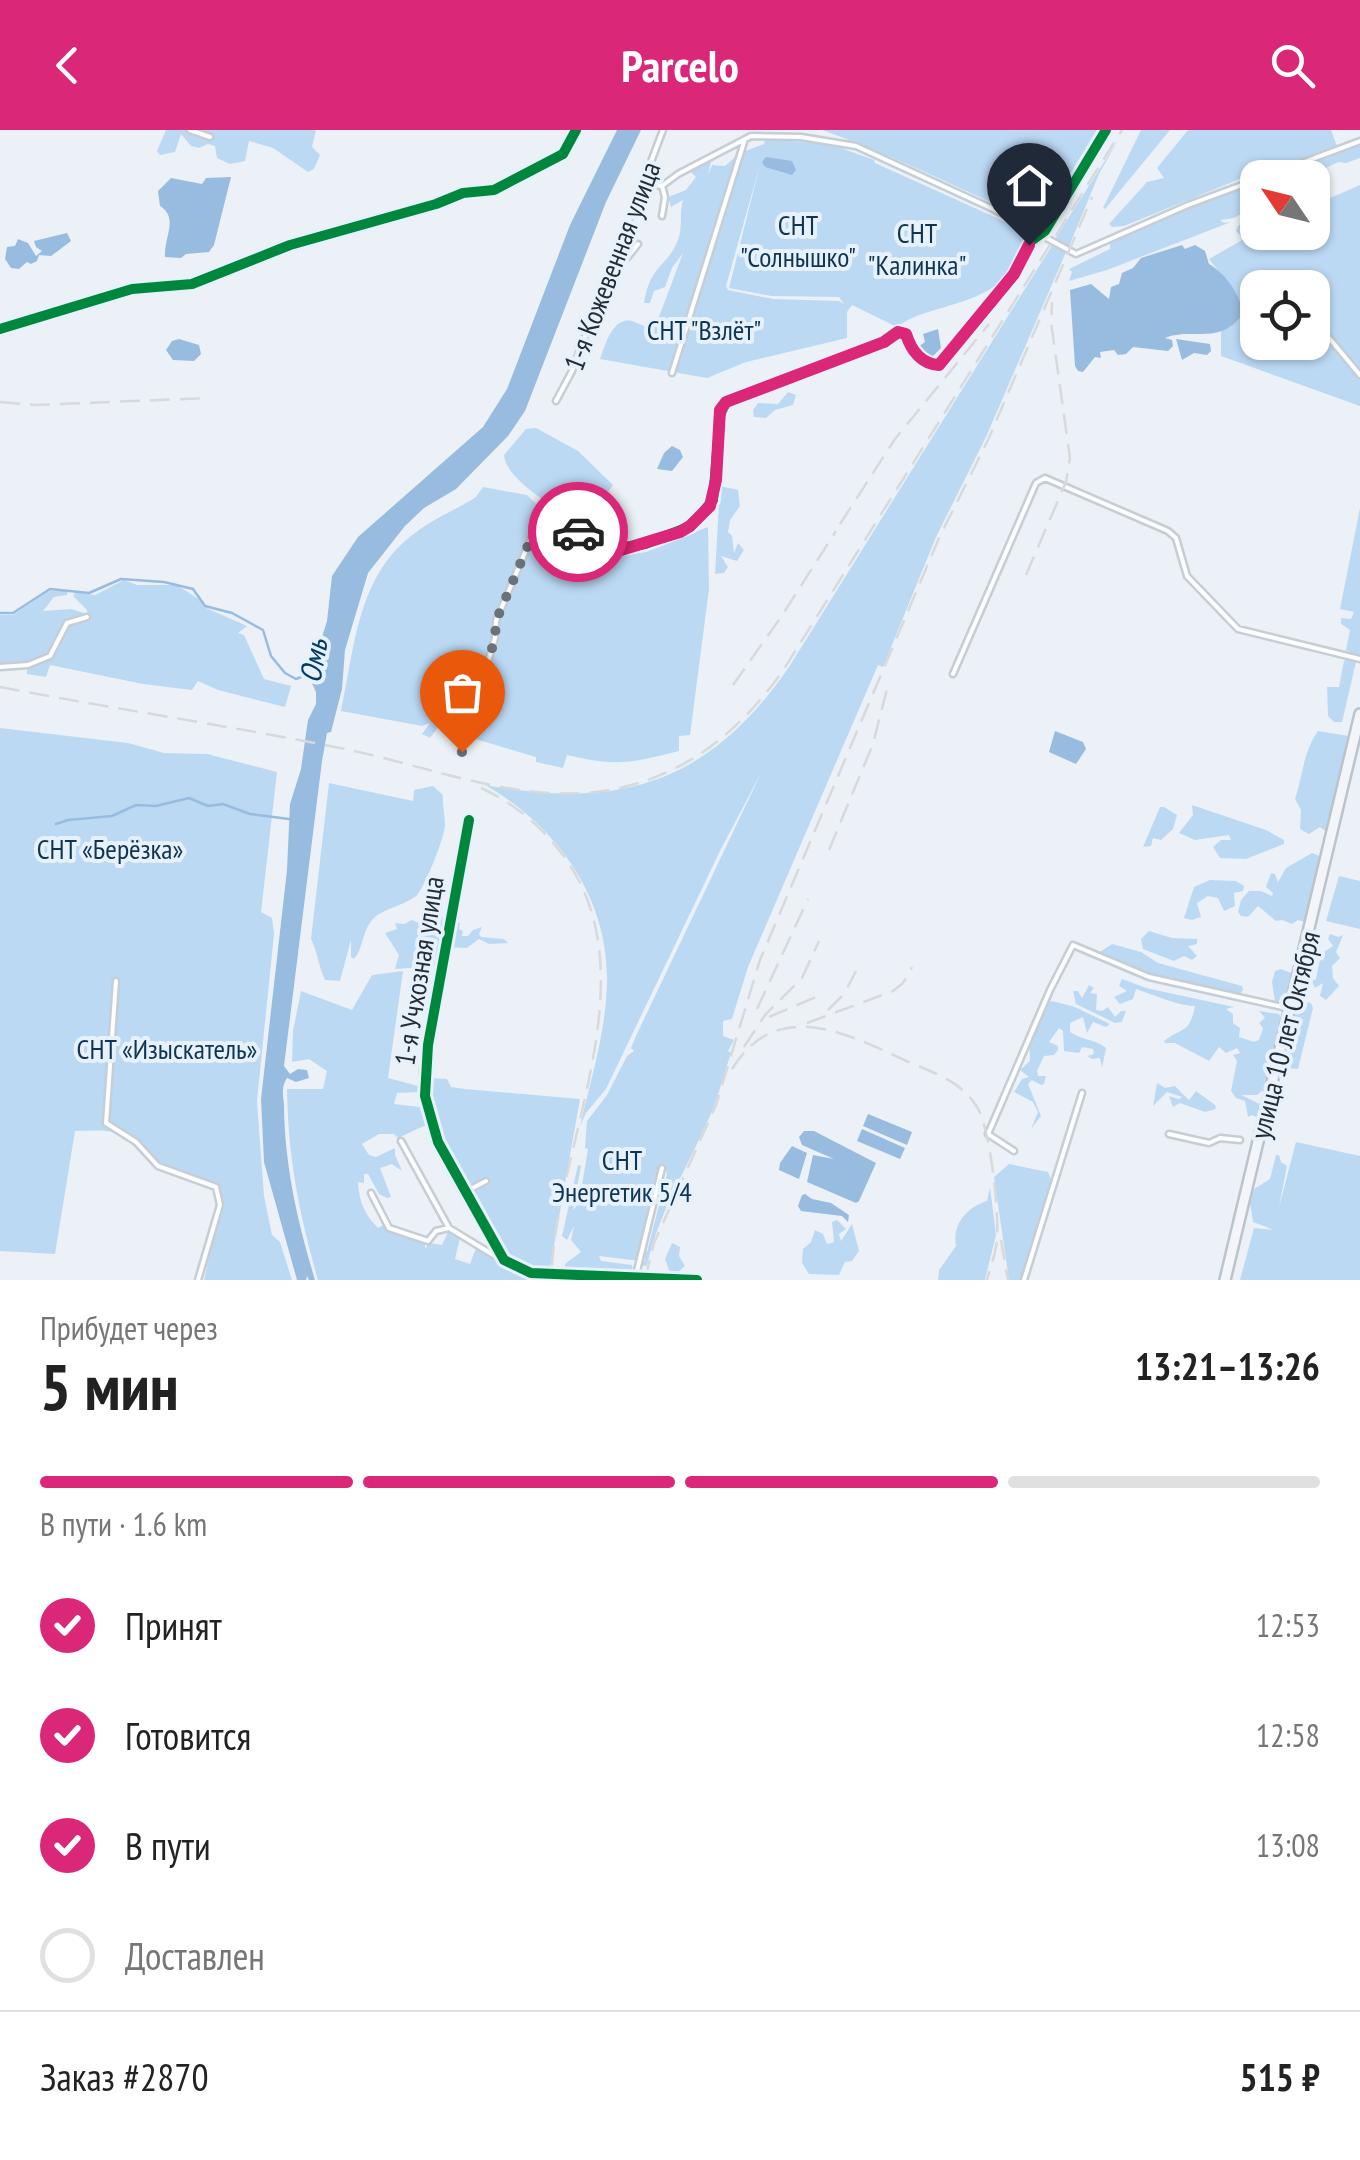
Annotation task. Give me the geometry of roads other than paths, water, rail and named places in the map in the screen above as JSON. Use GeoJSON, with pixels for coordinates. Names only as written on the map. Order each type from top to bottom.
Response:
{"type":"FeatureCollection","features":[{"type":"Feature","properties":{"kind":"main road","name":"улица 10 лет Октября"},"geometry":{"type":"LineString","coordinates":[[1225,1280],[1360,714]]}},
{"type":"Feature","properties":{"kind":"street"},"geometry":{"type":"LineString","coordinates":[[190,130],[210,136]]}},
{"type":"Feature","properties":{"kind":"street"},"geometry":{"type":"LineString","coordinates":[[0,329],[132,289],[192,284],[290,245],[463,193],[494,190],[562,154],[576,130]]}},
{"type":"Feature","properties":{"kind":"street","name":"1-я Кожевенная улица"},"geometry":{"type":"LineString","coordinates":[[556,401],[572,371],[618,254],[662,130]]}},
{"type":"Feature","properties":{"kind":"street"},"geometry":{"type":"LineString","coordinates":[[462,752],[495,638],[496,621],[538,522],[545,516],[621,550],[690,526],[713,500],[720,410],[726,402],[884,342],[898,332],[906,334],[916,354],[939,365],[1014,274],[1031,241],[1042,235],[1106,130]]}},
{"type":"Feature","properties":{"kind":"street"},"geometry":{"type":"LineString","coordinates":[[644,183],[662,186],[746,137],[801,137],[856,146],[993,209],[1070,252],[1080,253],[1240,186]]}},
{"type":"Feature","properties":{"kind":"street"},"geometry":{"type":"LineString","coordinates":[[672,374],[731,174],[746,137]]}},
{"type":"Feature","properties":{"kind":"street"},"geometry":{"type":"LineString","coordinates":[[1309,160],[1360,141]]}},
{"type":"Feature","properties":{"kind":"street"},"geometry":{"type":"LineString","coordinates":[[662,186],[662,216]]}},
{"type":"Feature","properties":{"kind":"street"},"geometry":{"type":"LineString","coordinates":[[618,254],[627,258],[638,244]]}},
{"type":"Feature","properties":{"kind":"street"},"geometry":{"type":"LineString","coordinates":[[1330,339],[1360,375]]}},
{"type":"Feature","properties":{"kind":"street"},"geometry":{"type":"LineString","coordinates":[[953,674],[1036,483],[1045,478],[1168,531],[1176,538],[1187,576],[1238,629],[1360,660]]}},
{"type":"Feature","properties":{"kind":"street"},"geometry":{"type":"LineString","coordinates":[[552,514],[556,521]]}},
{"type":"Feature","properties":{"kind":"street"},"geometry":{"type":"LineString","coordinates":[[0,667],[28,664],[50,656],[67,623],[87,617]]}},
{"type":"Feature","properties":{"kind":"street","name":"1-я Учхозная улица"},"geometry":{"type":"LineString","coordinates":[[469,820],[443,951],[424,1077],[431,1126],[504,1260]]}},
{"type":"Feature","properties":{"kind":"street"},"geometry":{"type":"LineString","coordinates":[[1014,1152],[988,1134],[1050,990],[1074,945],[1149,977],[1291,1009]]}},
{"type":"Feature","properties":{"kind":"street"},"geometry":{"type":"LineString","coordinates":[[116,981],[106,1124],[136,1142],[155,1164],[216,1188],[220,1205],[198,1280]]}},
{"type":"Feature","properties":{"kind":"street"},"geometry":{"type":"LineString","coordinates":[[1024,1280],[1082,1093]]}},
{"type":"Feature","properties":{"kind":"street"},"geometry":{"type":"LineString","coordinates":[[1169,1134],[1209,1143],[1220,1138],[1240,1140]]}},
{"type":"Feature","properties":{"kind":"street"},"geometry":{"type":"LineString","coordinates":[[401,1141],[449,1228],[484,1252],[531,1276],[697,1280]]}},
{"type":"Feature","properties":{"kind":"street"},"geometry":{"type":"LineString","coordinates":[[636,1277],[662,1168]]}},
{"type":"Feature","properties":{"kind":"street"},"geometry":{"type":"LineString","coordinates":[[465,1192],[486,1181]]}},
{"type":"Feature","properties":{"kind":"street"},"geometry":{"type":"LineString","coordinates":[[371,1193],[389,1228],[428,1240],[436,1230],[449,1228]]}},
{"type":"Feature","properties":{"kind":"waterway","name":"Омь"},"geometry":{"type":"LineString","coordinates":[[0,613],[13,613],[50,589],[89,593],[121,579],[164,582],[193,589],[205,606],[232,613],[263,630],[271,656],[285,673],[296,679],[312,678]]}},
{"type":"Feature","properties":{"kind":"waterway"},"geometry":{"type":"LineString","coordinates":[[56,824],[112,816],[136,805],[156,806],[189,798],[208,806],[223,804],[250,814],[289,819]]}},
{"type":"Feature","properties":{"kind":"railway"},"geometry":{"type":"LineString","coordinates":[[0,687],[345,749],[513,789],[581,793],[615,789],[667,772],[712,746],[732,729],[784,669],[1122,130]]}},
{"type":"Feature","properties":{"kind":"railway"},"geometry":{"type":"LineString","coordinates":[[645,1280],[654,1243],[716,1105],[760,960],[939,538],[988,440],[1092,197]]}},
{"type":"Feature","properties":{"kind":"railway"},"geometry":{"type":"LineString","coordinates":[[1026,575],[1066,482],[1070,458],[1051,322],[1052,302]]}},
{"type":"Feature","properties":{"kind":"railway"},"geometry":{"type":"LineString","coordinates":[[840,524],[895,439],[989,324]]}},
{"type":"Feature","properties":{"kind":"railway"},"geometry":{"type":"LineString","coordinates":[[0,402],[36,405],[209,398]]}},
{"type":"Feature","properties":{"kind":"railway"},"geometry":{"type":"LineString","coordinates":[[733,685],[836,531]]}},
{"type":"Feature","properties":{"kind":"railway"},"geometry":{"type":"LineString","coordinates":[[829,850],[873,744],[888,685]]}},
{"type":"Feature","properties":{"kind":"railway"},"geometry":{"type":"LineString","coordinates":[[481,788],[526,816],[563,855],[588,903],[600,954],[600,1007],[592,1063],[556,1228],[551,1280]]}},
{"type":"Feature","properties":{"kind":"railway"},"geometry":{"type":"LineString","coordinates":[[757,1009],[808,899]]}},
{"type":"Feature","properties":{"kind":"railway"},"geometry":{"type":"LineString","coordinates":[[744,1047],[765,1015],[802,978],[819,941]]}},
{"type":"Feature","properties":{"kind":"railway"},"geometry":{"type":"LineString","coordinates":[[807,1023],[893,991],[912,967]]}},
{"type":"Feature","properties":{"kind":"railway"},"geometry":{"type":"LineString","coordinates":[[828,1010],[844,994],[856,971]]}},
{"type":"Feature","properties":{"kind":"railway"},"geometry":{"type":"LineString","coordinates":[[769,1017],[816,997]]}},
{"type":"Feature","properties":{"kind":"railway"},"geometry":{"type":"LineString","coordinates":[[732,1069],[750,1047],[769,1034],[812,1027],[857,1039],[934,1073],[962,1090],[982,1117],[993,1170],[997,1241],[987,1280]]}},
{"type":"Feature","properties":{"kind":"railway"},"geometry":{"type":"LineString","coordinates":[[1001,1240],[1008,1280]]}},
{"type":"Feature","properties":{"kind":"park label","name":"СНТ \"Солнышко\""},"geometry":{"type":"Point","coordinates":[798,241]}},
{"type":"Feature","properties":{"kind":"park label","name":"СНТ \"Калинка\""},"geometry":{"type":"Point","coordinates":[917,249]}},
{"type":"Feature","properties":{"kind":"park label","name":"СНТ \"Взлёт\""},"geometry":{"type":"Point","coordinates":[704,330]}},
{"type":"Feature","properties":{"kind":"park label","name":"СНТ «Берёзка»"},"geometry":{"type":"Point","coordinates":[110,849]}},
{"type":"Feature","properties":{"kind":"park label","name":"СНТ «Изыскатель»"},"geometry":{"type":"Point","coordinates":[167,1049]}},
{"type":"Feature","properties":{"kind":"park label","name":"СНТ Энергетик 5/4"},"geometry":{"type":"Point","coordinates":[622,1176]}}]}
